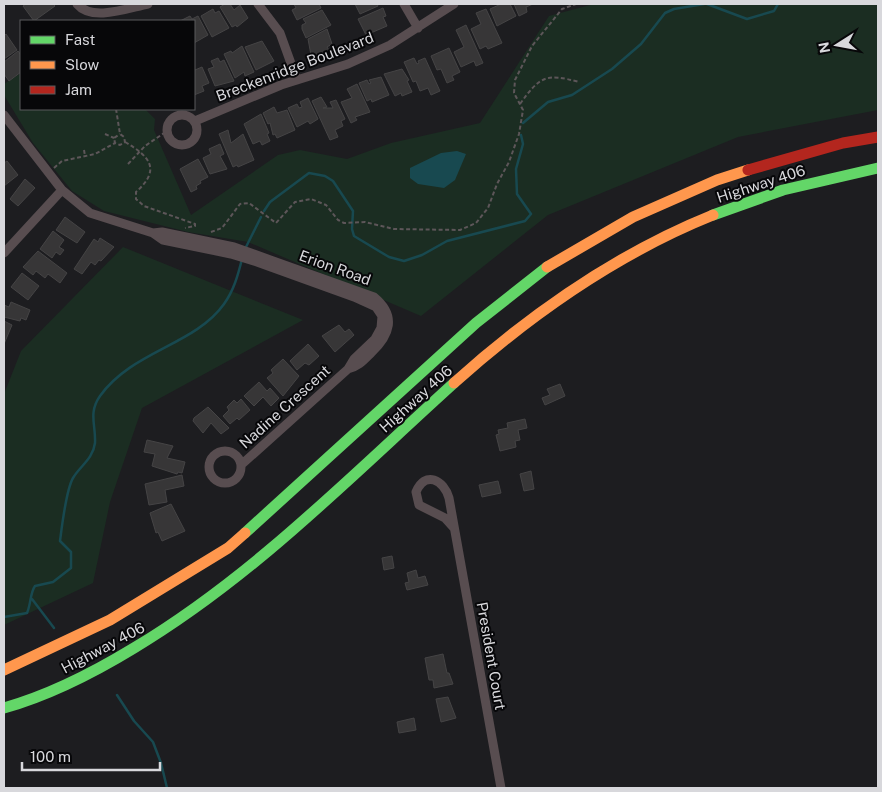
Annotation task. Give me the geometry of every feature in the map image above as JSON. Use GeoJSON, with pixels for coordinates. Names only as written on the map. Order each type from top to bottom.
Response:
{"type":"FeatureCollection","features":[{"type":"Feature","properties":{"kind":"highway","name":"Highway 406"},"geometry":{"type":"LineString","coordinates":[[4,670],[110,620],[228,548],[469,329],[544,269],[633,217],[716,180],[776,160],[843,143],[878,138]]}},
{"type":"Feature","properties":{"kind":"highway","name":"Highway 406"},"geometry":{"type":"LineString","coordinates":[[4,708],[23,703],[80,679],[148,642],[212,598],[260,560],[480,361],[567,292],[650,244],[730,208],[791,188],[878,168]]}},
{"type":"Feature","properties":{"kind":"street"},"geometry":{"type":"LineString","coordinates":[[77,4],[82,10],[92,14],[148,4]]}},
{"type":"Feature","properties":{"kind":"street"},"geometry":{"type":"LineString","coordinates":[[258,4],[280,33],[297,80]]}},
{"type":"Feature","properties":{"kind":"street"},"geometry":{"type":"LineString","coordinates":[[404,4],[418,28]]}},
{"type":"Feature","properties":{"kind":"street","name":"Breckenridge Boulevard"},"geometry":{"type":"LineString","coordinates":[[167,131],[170,121],[178,115],[188,115],[195,121],[297,80],[348,64],[390,45],[454,4]]}},
{"type":"Feature","properties":{"kind":"street","name":"Erion Road"},"geometry":{"type":"LineString","coordinates":[[4,115],[62,190],[90,213],[153,233],[163,240],[233,250],[374,297],[382,304],[388,316],[386,335],[358,366],[348,369]]}},
{"type":"Feature","properties":{"kind":"street"},"geometry":{"type":"LineString","coordinates":[[167,131],[175,143],[185,145],[196,136],[195,121]]}},
{"type":"Feature","properties":{"kind":"street"},"geometry":{"type":"LineString","coordinates":[[4,253],[62,190]]}},
{"type":"Feature","properties":{"kind":"street","name":"Nadine Crescent"},"geometry":{"type":"LineString","coordinates":[[241,466],[348,369]]}},
{"type":"Feature","properties":{"kind":"street","name":"President Court"},"geometry":{"type":"LineString","coordinates":[[454,528],[445,518],[419,505],[416,494],[422,482],[436,480],[446,488],[454,528],[501,788]]}},
{"type":"Feature","properties":{"kind":"path"},"geometry":{"type":"LineString","coordinates":[[202,231],[211,232],[222,228],[240,204],[249,203],[276,223],[295,202],[311,199],[326,205],[338,220],[344,223],[359,222],[394,230],[460,230],[476,224],[488,208],[497,184],[509,162],[519,134],[523,110],[514,93],[515,80],[532,46],[562,9],[576,4]]}},
{"type":"Feature","properties":{"kind":"path"},"geometry":{"type":"LineString","coordinates":[[520,104],[542,80],[556,76],[579,82]]}},
{"type":"Feature","properties":{"kind":"path"},"geometry":{"type":"LineString","coordinates":[[116,110],[120,134],[124,137],[124,142]]}},
{"type":"Feature","properties":{"kind":"path"},"geometry":{"type":"LineString","coordinates":[[128,164],[141,151],[167,131]]}},
{"type":"Feature","properties":{"kind":"path"},"geometry":{"type":"LineString","coordinates":[[105,134],[114,138]]}},
{"type":"Feature","properties":{"kind":"path"},"geometry":{"type":"LineString","coordinates":[[114,138],[120,134]]}},
{"type":"Feature","properties":{"kind":"path"},"geometry":{"type":"LineString","coordinates":[[114,138],[115,143]]}},
{"type":"Feature","properties":{"kind":"path"},"geometry":{"type":"LineString","coordinates":[[124,142],[141,151],[149,162],[151,173],[146,184],[136,192],[136,199],[144,206],[195,224],[194,226],[186,226],[185,229],[194,230]]}},
{"type":"Feature","properties":{"kind":"path"},"geometry":{"type":"LineString","coordinates":[[48,172],[62,161],[96,154],[115,143],[120,145],[124,142]]}},
{"type":"Feature","properties":{"kind":"path"},"geometry":{"type":"LineString","coordinates":[[84,150],[85,156]]}},
{"type":"Feature","properties":{"kind":"green space"},"geometry":{"type":"Polygon","coordinates":[[[594,4],[878,4],[878,110],[738,137],[548,215],[421,316],[248,242],[188,232],[104,211],[72,191],[33,143],[4,95],[4,84],[20,74],[20,110],[146,110],[155,119],[154,130],[191,215],[278,155],[300,150],[347,159],[391,143],[480,123],[549,16],[594,4]]]}},
{"type":"Feature","properties":{"kind":"green space"},"geometry":{"type":"Polygon","coordinates":[[[123,247],[303,320],[142,408],[110,502],[93,583],[4,625],[4,394],[21,351],[123,247]]]}},
{"type":"Feature","properties":{"kind":"water"},"geometry":{"type":"Polygon","coordinates":[[[457,151],[466,154],[455,180],[444,188],[418,184],[410,178],[410,168],[441,153],[457,151]]]}},
{"type":"Feature","properties":{"kind":"building"},"geometry":{"type":"Polygon","coordinates":[[[26,4],[53,4],[55,6],[33,20],[23,6],[26,4]]]}},
{"type":"Feature","properties":{"kind":"building"},"geometry":{"type":"Polygon","coordinates":[[[230,4],[234,10],[240,5],[248,18],[237,27],[236,25],[232,27],[220,7],[230,4]]]}},
{"type":"Feature","properties":{"kind":"building"},"geometry":{"type":"Polygon","coordinates":[[[294,4],[319,4],[321,8],[297,20],[292,10],[296,8],[294,4]]]}},
{"type":"Feature","properties":{"kind":"building"},"geometry":{"type":"Polygon","coordinates":[[[355,4],[377,4],[378,6],[360,14],[355,4]]]}},
{"type":"Feature","properties":{"kind":"building"},"geometry":{"type":"Polygon","coordinates":[[[501,4],[510,4],[516,16],[497,26],[490,9],[501,4]]]}},
{"type":"Feature","properties":{"kind":"building"},"geometry":{"type":"Polygon","coordinates":[[[514,4],[533,4],[526,7],[527,12],[519,16],[514,4]]]}},
{"type":"Feature","properties":{"kind":"building"},"geometry":{"type":"Polygon","coordinates":[[[383,8],[386,16],[383,17],[387,26],[366,35],[358,19],[383,8]]]}},
{"type":"Feature","properties":{"kind":"building"},"geometry":{"type":"Polygon","coordinates":[[[213,9],[215,13],[219,11],[229,28],[212,37],[201,16],[213,9]]]}},
{"type":"Feature","properties":{"kind":"building"},"geometry":{"type":"Polygon","coordinates":[[[486,9],[502,43],[488,49],[486,46],[480,49],[471,29],[481,24],[476,13],[486,9]]]}},
{"type":"Feature","properties":{"kind":"building"},"geometry":{"type":"Polygon","coordinates":[[[322,10],[331,25],[306,38],[302,29],[302,25],[306,23],[303,19],[322,10]]]}},
{"type":"Feature","properties":{"kind":"building"},"geometry":{"type":"Polygon","coordinates":[[[190,16],[192,19],[198,16],[208,35],[195,42],[195,20],[182,20],[190,16]]]}},
{"type":"Feature","properties":{"kind":"building"},"geometry":{"type":"Polygon","coordinates":[[[466,25],[483,63],[476,66],[474,61],[461,67],[454,52],[464,47],[456,30],[466,25]]]}},
{"type":"Feature","properties":{"kind":"building"},"geometry":{"type":"Polygon","coordinates":[[[327,29],[332,44],[327,47],[329,50],[317,55],[311,55],[308,39],[327,29]]]}},
{"type":"Feature","properties":{"kind":"building"},"geometry":{"type":"Polygon","coordinates":[[[6,34],[17,50],[4,59],[4,36],[6,34]]]}},
{"type":"Feature","properties":{"kind":"building"},"geometry":{"type":"Polygon","coordinates":[[[262,41],[274,61],[256,70],[245,47],[262,41]]]}},
{"type":"Feature","properties":{"kind":"building"},"geometry":{"type":"Polygon","coordinates":[[[242,46],[254,72],[245,76],[244,72],[235,78],[224,54],[231,51],[232,53],[242,46]]]}},
{"type":"Feature","properties":{"kind":"building"},"geometry":{"type":"Polygon","coordinates":[[[449,48],[460,72],[452,76],[454,80],[447,83],[441,69],[437,70],[431,56],[449,48]]]}},
{"type":"Feature","properties":{"kind":"building"},"geometry":{"type":"Polygon","coordinates":[[[18,51],[20,54],[20,73],[9,81],[4,74],[4,62],[18,51]]]}},
{"type":"Feature","properties":{"kind":"building"},"geometry":{"type":"Polygon","coordinates":[[[218,58],[220,62],[224,60],[234,81],[215,86],[208,69],[214,67],[211,61],[218,58]]]}},
{"type":"Feature","properties":{"kind":"building"},"geometry":{"type":"Polygon","coordinates":[[[414,58],[417,64],[419,63],[418,61],[425,58],[440,91],[431,95],[428,88],[420,91],[416,81],[413,82],[404,62],[414,58]]]}},
{"type":"Feature","properties":{"kind":"building"},"geometry":{"type":"Polygon","coordinates":[[[202,67],[209,83],[202,86],[204,91],[195,95],[195,70],[202,67]]]}},
{"type":"Feature","properties":{"kind":"building"},"geometry":{"type":"Polygon","coordinates":[[[402,69],[409,80],[407,81],[412,92],[402,96],[401,93],[395,96],[384,74],[402,69]]]}},
{"type":"Feature","properties":{"kind":"building"},"geometry":{"type":"Polygon","coordinates":[[[381,77],[389,95],[372,102],[371,99],[367,101],[359,83],[367,80],[369,84],[371,83],[369,80],[381,77]]]}},
{"type":"Feature","properties":{"kind":"building"},"geometry":{"type":"Polygon","coordinates":[[[357,84],[370,112],[355,117],[357,120],[351,123],[341,102],[352,98],[347,89],[357,84]]]}},
{"type":"Feature","properties":{"kind":"building"},"geometry":{"type":"Polygon","coordinates":[[[321,97],[327,107],[323,108],[333,108],[330,102],[336,100],[345,119],[341,121],[343,126],[335,130],[338,137],[330,140],[312,101],[321,97]]]}},
{"type":"Feature","properties":{"kind":"building"},"geometry":{"type":"Polygon","coordinates":[[[308,98],[318,119],[310,124],[308,121],[297,127],[288,108],[297,104],[299,108],[302,107],[300,102],[308,98]]]}},
{"type":"Feature","properties":{"kind":"building"},"geometry":{"type":"Polygon","coordinates":[[[274,107],[277,113],[287,110],[295,130],[277,138],[275,134],[273,135],[270,123],[268,124],[263,113],[274,107]]]}},
{"type":"Feature","properties":{"kind":"building"},"geometry":{"type":"Polygon","coordinates":[[[261,114],[269,133],[267,134],[270,141],[262,145],[260,141],[253,144],[244,124],[261,114]]]}},
{"type":"Feature","properties":{"kind":"building"},"geometry":{"type":"Polygon","coordinates":[[[228,130],[231,143],[243,134],[254,160],[238,167],[237,165],[233,167],[219,134],[228,130]]]}},
{"type":"Feature","properties":{"kind":"building"},"geometry":{"type":"Polygon","coordinates":[[[220,144],[224,154],[220,156],[227,169],[210,174],[203,158],[211,154],[209,149],[220,144]]]}},
{"type":"Feature","properties":{"kind":"building"},"geometry":{"type":"Polygon","coordinates":[[[198,159],[208,177],[200,181],[201,183],[196,186],[197,189],[191,192],[180,169],[198,159]]]}},
{"type":"Feature","properties":{"kind":"building"},"geometry":{"type":"Polygon","coordinates":[[[7,161],[18,175],[4,186],[4,163],[7,161]]]}},
{"type":"Feature","properties":{"kind":"building"},"geometry":{"type":"Polygon","coordinates":[[[25,179],[35,188],[18,206],[10,199],[25,179]]]}},
{"type":"Feature","properties":{"kind":"building"},"geometry":{"type":"Polygon","coordinates":[[[65,217],[85,232],[77,243],[56,230],[65,217]]]}},
{"type":"Feature","properties":{"kind":"building"},"geometry":{"type":"Polygon","coordinates":[[[53,231],[64,240],[59,247],[64,250],[60,255],[56,252],[52,258],[40,249],[53,231]]]}},
{"type":"Feature","properties":{"kind":"building"},"geometry":{"type":"Polygon","coordinates":[[[100,238],[114,247],[95,265],[91,262],[82,274],[74,269],[94,239],[98,242],[100,238]]]}},
{"type":"Feature","properties":{"kind":"building"},"geometry":{"type":"Polygon","coordinates":[[[38,251],[67,273],[60,283],[48,274],[45,278],[36,271],[33,275],[23,267],[38,251]]]}},
{"type":"Feature","properties":{"kind":"building"},"geometry":{"type":"Polygon","coordinates":[[[22,273],[39,286],[28,300],[11,287],[22,273]]]}},
{"type":"Feature","properties":{"kind":"building"},"geometry":{"type":"Polygon","coordinates":[[[11,302],[30,310],[26,320],[21,318],[20,321],[4,317],[4,305],[9,307],[11,302]]]}},
{"type":"Feature","properties":{"kind":"building"},"geometry":{"type":"Polygon","coordinates":[[[4,321],[12,325],[4,344],[4,321]]]}},
{"type":"Feature","properties":{"kind":"building"},"geometry":{"type":"Polygon","coordinates":[[[339,325],[345,332],[349,329],[354,335],[335,352],[322,336],[339,325]]]}},
{"type":"Feature","properties":{"kind":"building"},"geometry":{"type":"Polygon","coordinates":[[[308,344],[319,356],[309,365],[305,363],[297,370],[290,361],[308,344]]]}},
{"type":"Feature","properties":{"kind":"building"},"geometry":{"type":"Polygon","coordinates":[[[283,359],[299,376],[283,396],[267,378],[273,373],[271,370],[283,359]]]}},
{"type":"Feature","properties":{"kind":"building"},"geometry":{"type":"Polygon","coordinates":[[[259,382],[267,391],[270,388],[279,398],[271,406],[263,397],[254,406],[244,396],[259,382]]]}},
{"type":"Feature","properties":{"kind":"building"},"geometry":{"type":"Polygon","coordinates":[[[560,384],[565,396],[545,405],[542,398],[550,395],[547,389],[560,384]]]}},
{"type":"Feature","properties":{"kind":"building"},"geometry":{"type":"Polygon","coordinates":[[[241,399],[250,410],[239,420],[237,418],[230,424],[223,416],[229,410],[227,407],[234,400],[237,403],[241,399]]]}},
{"type":"Feature","properties":{"kind":"building"},"geometry":{"type":"Polygon","coordinates":[[[208,407],[229,428],[221,434],[211,423],[203,433],[193,421],[194,418],[208,407]]]}},
{"type":"Feature","properties":{"kind":"building"},"geometry":{"type":"Polygon","coordinates":[[[525,419],[527,428],[518,430],[520,440],[515,441],[516,447],[500,451],[496,435],[499,434],[498,430],[508,428],[507,423],[525,419]]]}},
{"type":"Feature","properties":{"kind":"building"},"geometry":{"type":"Polygon","coordinates":[[[147,440],[173,446],[167,458],[185,462],[182,473],[178,472],[177,474],[152,466],[155,454],[144,452],[147,440]]]}},
{"type":"Feature","properties":{"kind":"building"},"geometry":{"type":"Polygon","coordinates":[[[531,471],[534,489],[524,491],[520,474],[531,471]]]}},
{"type":"Feature","properties":{"kind":"building"},"geometry":{"type":"Polygon","coordinates":[[[182,475],[184,486],[165,490],[167,502],[149,505],[145,484],[182,475]]]}},
{"type":"Feature","properties":{"kind":"building"},"geometry":{"type":"Polygon","coordinates":[[[498,481],[501,493],[482,497],[479,485],[498,481]]]}},
{"type":"Feature","properties":{"kind":"building"},"geometry":{"type":"Polygon","coordinates":[[[171,504],[185,531],[162,541],[158,532],[156,533],[150,513],[171,504]]]}},
{"type":"Feature","properties":{"kind":"building"},"geometry":{"type":"Polygon","coordinates":[[[392,556],[394,568],[384,570],[382,558],[392,556]]]}},
{"type":"Feature","properties":{"kind":"building"},"geometry":{"type":"Polygon","coordinates":[[[416,570],[418,578],[425,576],[428,585],[407,590],[405,583],[409,582],[407,573],[416,570]]]}},
{"type":"Feature","properties":{"kind":"building"},"geometry":{"type":"Polygon","coordinates":[[[443,654],[447,673],[449,673],[453,684],[434,688],[433,680],[429,680],[425,658],[443,654]]]}},
{"type":"Feature","properties":{"kind":"building"},"geometry":{"type":"Polygon","coordinates":[[[448,697],[456,718],[441,722],[436,699],[448,697]]]}},
{"type":"Feature","properties":{"kind":"building"},"geometry":{"type":"Polygon","coordinates":[[[414,718],[416,730],[399,733],[397,722],[414,718]]]}},
{"type":"Feature","properties":{"kind":"waterway"},"geometry":{"type":"LineString","coordinates":[[523,123],[548,102],[572,95],[612,69],[641,44],[665,13],[674,9],[704,4]]}},
{"type":"Feature","properties":{"kind":"waterway"},"geometry":{"type":"LineString","coordinates":[[707,4],[747,19],[774,11],[778,4]]}},
{"type":"Feature","properties":{"kind":"waterway"},"geometry":{"type":"LineString","coordinates":[[264,211],[270,202],[309,173],[325,176],[333,181],[353,211],[352,229],[354,236],[389,257],[404,261],[422,255],[447,241],[525,221],[531,214],[517,194],[516,169],[523,144],[521,135]]}},
{"type":"Feature","properties":{"kind":"waterway"},"geometry":{"type":"LineString","coordinates":[[245,249],[261,217]]}},
{"type":"Feature","properties":{"kind":"waterway"},"geometry":{"type":"LineString","coordinates":[[4,617],[27,613],[35,586],[53,582],[71,568],[71,552],[60,541],[68,491],[73,478],[94,449],[93,414],[96,402],[113,381],[129,368],[197,329],[212,318],[224,304],[230,293],[242,259]]}},
{"type":"Feature","properties":{"kind":"waterway"},"geometry":{"type":"LineString","coordinates":[[32,599],[54,628]]}},
{"type":"Feature","properties":{"kind":"waterway"},"geometry":{"type":"LineString","coordinates":[[117,695],[134,721],[153,742],[161,763],[167,788]]}},
{"type":"Feature","properties":{"kind":"traffic: fast"},"geometry":{"type":"LineString","coordinates":[[713,215],[783,190],[878,168]]}},
{"type":"Feature","properties":{"kind":"traffic: fast"},"geometry":{"type":"LineString","coordinates":[[245,533],[476,323],[547,267]]}},
{"type":"Feature","properties":{"kind":"traffic: fast"},"geometry":{"type":"LineString","coordinates":[[4,708],[38,697],[87,675],[178,620],[261,557],[339,489],[454,383]]}},
{"type":"Feature","properties":{"kind":"traffic: slow"},"geometry":{"type":"LineString","coordinates":[[547,267],[633,217],[717,180],[748,170]]}},
{"type":"Feature","properties":{"kind":"traffic: slow"},"geometry":{"type":"LineString","coordinates":[[454,383],[514,333],[576,287],[643,248],[713,215]]}},
{"type":"Feature","properties":{"kind":"traffic: slow"},"geometry":{"type":"LineString","coordinates":[[4,670],[110,620],[228,548],[245,533]]}},
{"type":"Feature","properties":{"kind":"traffic: jam"},"geometry":{"type":"LineString","coordinates":[[748,170],[843,143],[878,137]]}}]}
